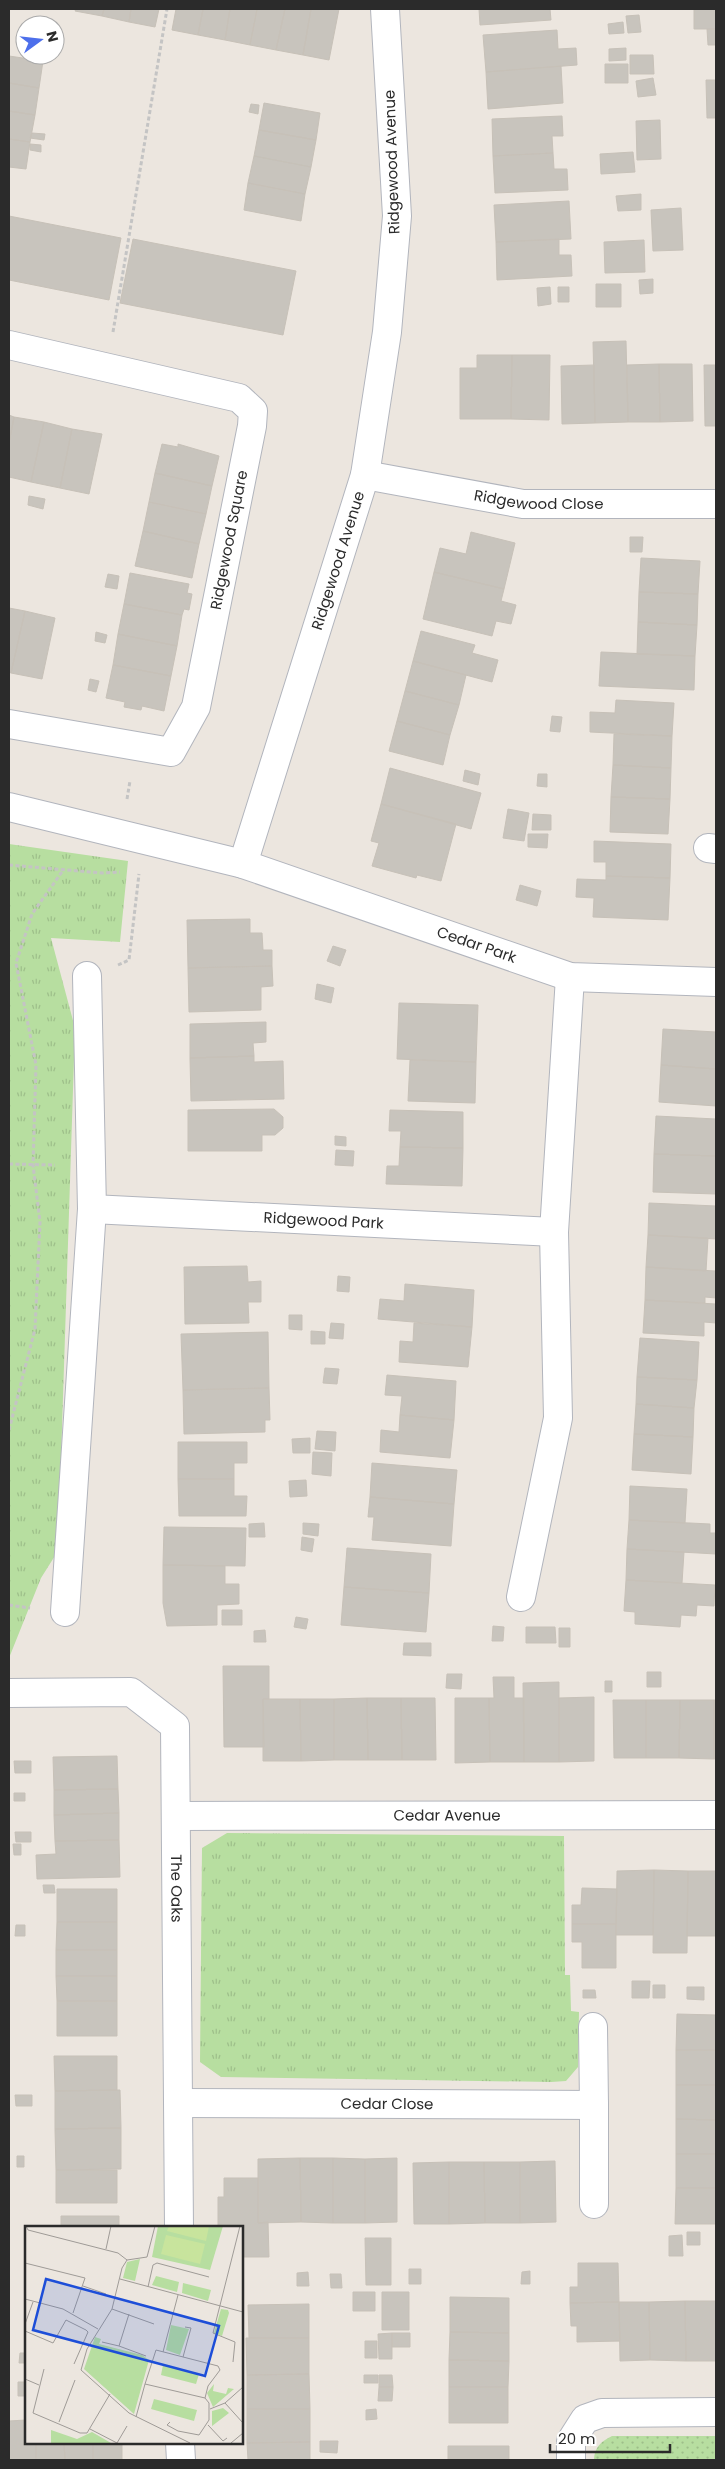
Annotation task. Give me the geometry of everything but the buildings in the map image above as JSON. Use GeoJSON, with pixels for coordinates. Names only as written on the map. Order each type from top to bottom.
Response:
{"type":"FeatureCollection","features":[{"type":"Feature","properties":{"kind":"street","name":"Ridgewood Avenue"},"geometry":{"type":"LineString","coordinates":[[243,864],[365,475],[386,332],[397,216],[385,9]]}},
{"type":"Feature","properties":{"kind":"street","name":"Ridgewood Square"},"geometry":{"type":"LineString","coordinates":[[9,345],[239,398],[252,411],[252,426],[196,707],[170,752],[9,724]]}},
{"type":"Feature","properties":{"kind":"street","name":"Ridgewood Close"},"geometry":{"type":"LineString","coordinates":[[365,475],[523,504],[716,504]]}},
{"type":"Feature","properties":{"kind":"street"},"geometry":{"type":"LineString","coordinates":[[9,807],[123,833],[243,864]]}},
{"type":"Feature","properties":{"kind":"street","name":"Cedar Park"},"geometry":{"type":"LineString","coordinates":[[243,864],[570,977],[716,982]]}},
{"type":"Feature","properties":{"kind":"street"},"geometry":{"type":"LineString","coordinates":[[65,1612],[92,1210],[87,976]]}},
{"type":"Feature","properties":{"kind":"street"},"geometry":{"type":"LineString","coordinates":[[521,1596],[558,1418],[554,1232],[570,977]]}},
{"type":"Feature","properties":{"kind":"street","name":"Ridgewood Park"},"geometry":{"type":"LineString","coordinates":[[92,1210],[554,1232]]}},
{"type":"Feature","properties":{"kind":"street","name":"The Oaks"},"geometry":{"type":"LineString","coordinates":[[9,1693],[131,1692],[175,1726],[179,2226]]}},
{"type":"Feature","properties":{"kind":"street","name":"Cedar Avenue"},"geometry":{"type":"LineString","coordinates":[[176,1816],[716,1815]]}},
{"type":"Feature","properties":{"kind":"street"},"geometry":{"type":"LineString","coordinates":[[593,2027],[594,2204]]}},
{"type":"Feature","properties":{"kind":"street","name":"Cedar Close"},"geometry":{"type":"LineString","coordinates":[[178,2103],[594,2105]]}},
{"type":"Feature","properties":{"kind":"street"},"geometry":{"type":"LineString","coordinates":[[571,2460],[571,2441],[585,2419],[602,2413],[716,2412]]}},
{"type":"Feature","properties":{"kind":"street"},"geometry":{"type":"LineString","coordinates":[[180,2444],[181,2460]]}},
{"type":"Feature","properties":{"kind":"path"},"geometry":{"type":"LineString","coordinates":[[106,367],[168,9]]}},
{"type":"Feature","properties":{"kind":"path"},"geometry":{"type":"LineString","coordinates":[[123,833],[134,745]]}},
{"type":"Feature","properties":{"kind":"path"},"geometry":{"type":"LineString","coordinates":[[9,865],[102,873],[140,871],[130,960],[87,976]]}},
{"type":"Feature","properties":{"kind":"path"},"geometry":{"type":"LineString","coordinates":[[9,1430],[35,1329],[40,1222],[33,1164],[36,1065],[16,963],[32,914],[64,869]]}},
{"type":"Feature","properties":{"kind":"path"},"geometry":{"type":"LineString","coordinates":[[9,1164],[91,1166]]}},
{"type":"Feature","properties":{"kind":"green space"},"geometry":{"type":"Polygon","coordinates":[[[9,844],[128,861],[120,942],[51,938],[75,1028],[58,1551],[41,1578],[9,1658],[9,844]]]}},
{"type":"Feature","properties":{"kind":"green space"},"geometry":{"type":"Polygon","coordinates":[[[227,1833],[564,1836],[565,1975],[570,1975],[571,2011],[579,2012],[578,2067],[566,2081],[551,2082],[221,2077],[200,2062],[202,1848],[227,1833]]]}},
{"type":"Feature","properties":{"kind":"green space"},"geometry":{"type":"Polygon","coordinates":[[[612,2436],[716,2436],[716,2460],[594,2460],[595,2451],[599,2445],[612,2436]]]}}]}
